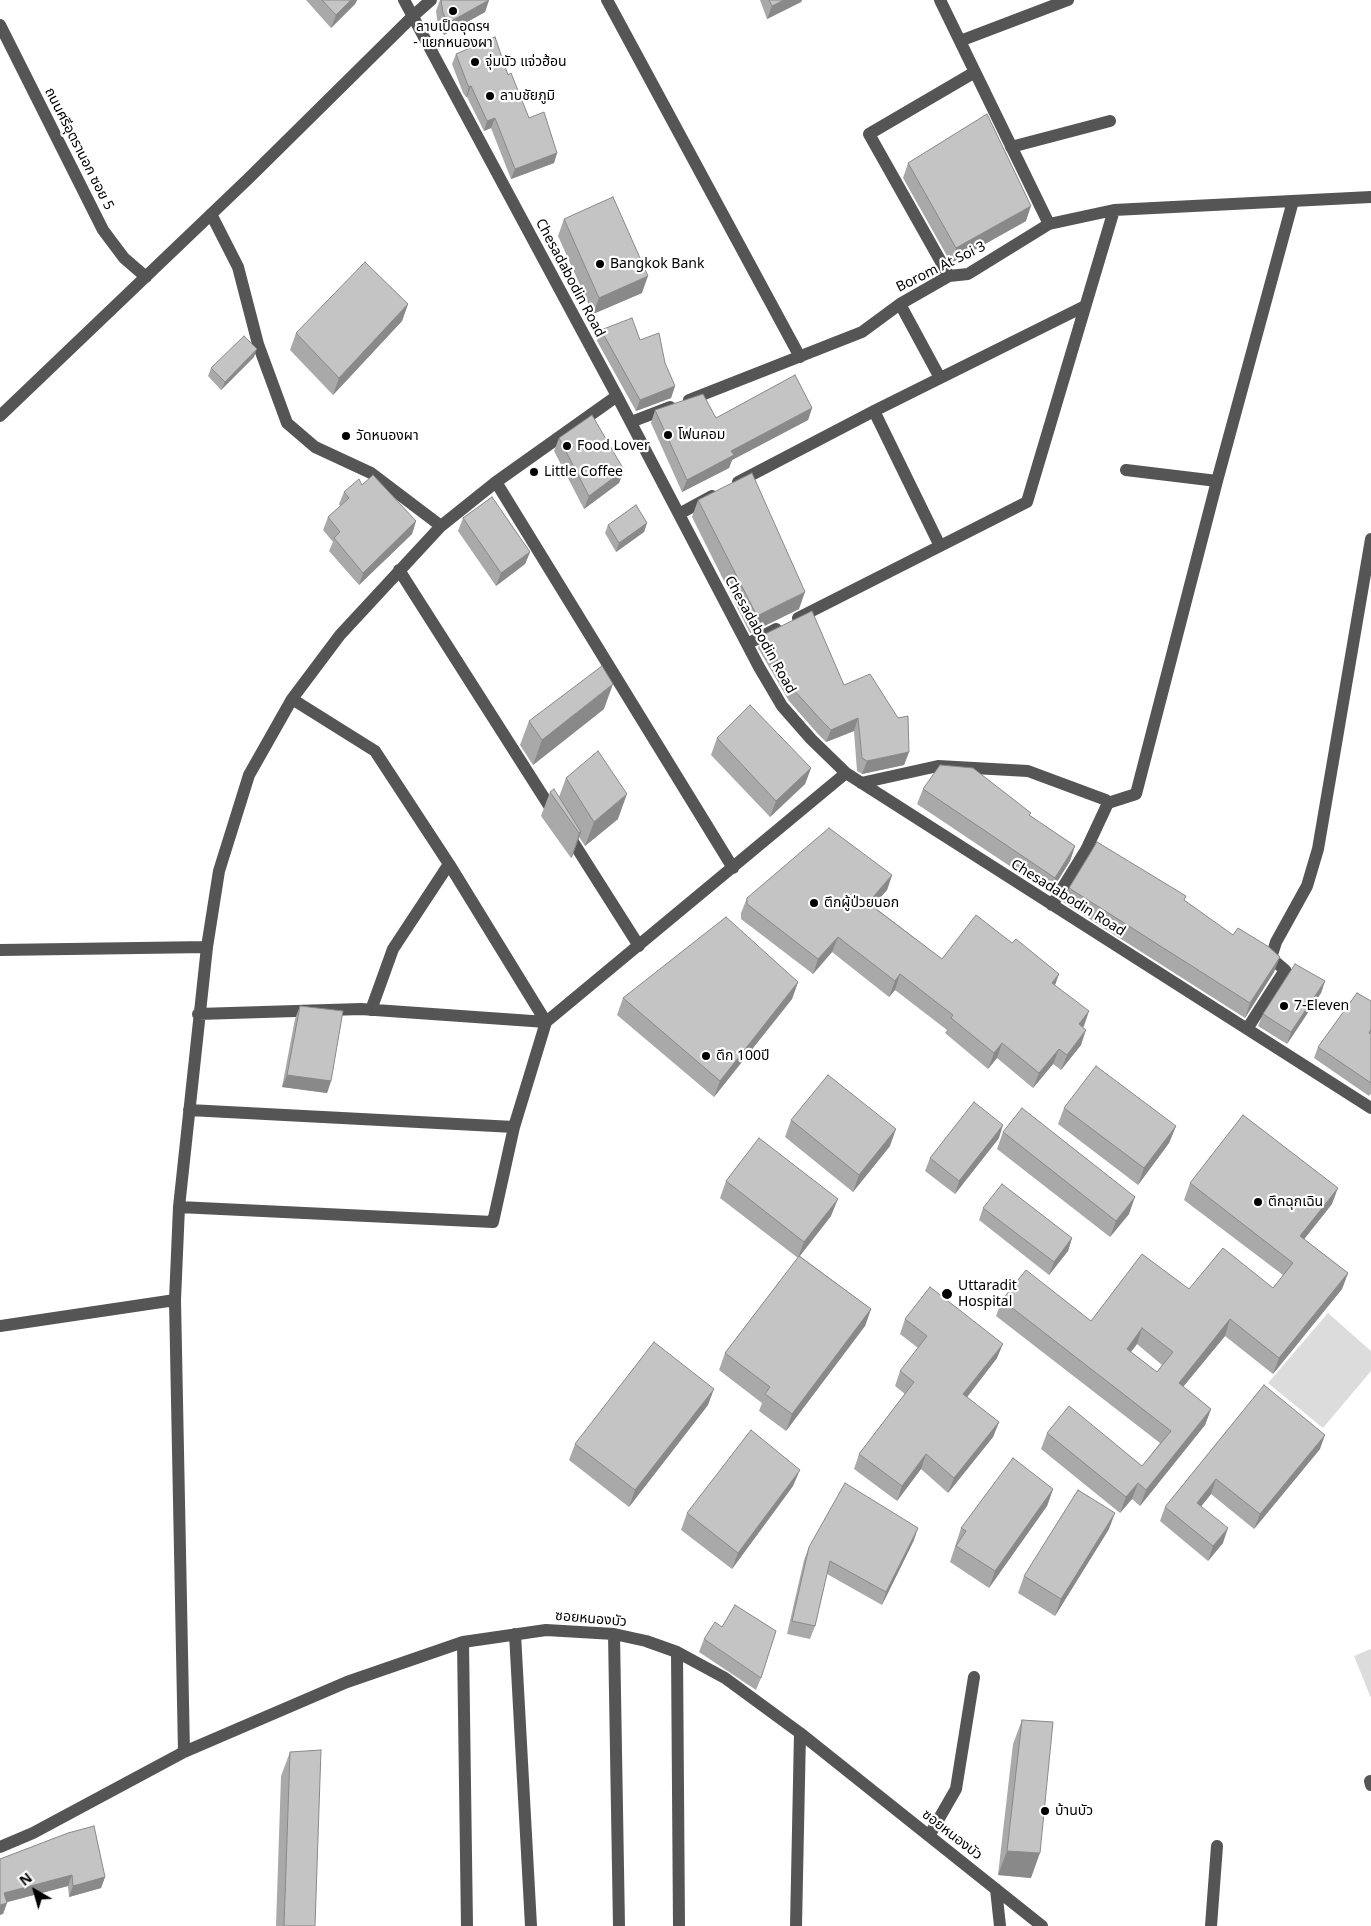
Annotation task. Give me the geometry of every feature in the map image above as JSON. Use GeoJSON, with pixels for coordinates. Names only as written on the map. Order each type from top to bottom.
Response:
{"type":"FeatureCollection","features":[{"type":"Feature","properties":{"kind":"street","name":"Chesadabodin Road"},"geometry":{"type":"LineString","coordinates":[[404,0],[631,422],[747,644],[782,706],[811,739],[846,773],[1371,1108]]}},
{"type":"Feature","properties":{"kind":"street"},"geometry":{"type":"LineString","coordinates":[[0,416],[431,0]]}},
{"type":"Feature","properties":{"kind":"street"},"geometry":{"type":"LineString","coordinates":[[607,0],[800,357]]}},
{"type":"Feature","properties":{"kind":"street"},"geometry":{"type":"LineString","coordinates":[[940,0],[1049,224]]}},
{"type":"Feature","properties":{"kind":"street"},"geometry":{"type":"LineString","coordinates":[[960,41],[1068,0]]}},
{"type":"Feature","properties":{"kind":"street","name":"ถนนศรีอุตรานอก ซอย 5"},"geometry":{"type":"LineString","coordinates":[[0,25],[103,230],[124,258],[146,277]]}},
{"type":"Feature","properties":{"kind":"street"},"geometry":{"type":"LineString","coordinates":[[949,276],[869,134],[975,72]]}},
{"type":"Feature","properties":{"kind":"street"},"geometry":{"type":"LineString","coordinates":[[1011,148],[1110,121]]}},
{"type":"Feature","properties":{"kind":"street","name":"Borom At Soi 3"},"geometry":{"type":"LineString","coordinates":[[631,422],[862,332],[900,304],[949,276],[968,274],[1049,224],[1114,210],[1371,197]]}},
{"type":"Feature","properties":{"kind":"street"},"geometry":{"type":"LineString","coordinates":[[1052,905],[1086,850],[1108,803],[1136,794],[1217,481],[1293,201]]}},
{"type":"Feature","properties":{"kind":"street"},"geometry":{"type":"LineString","coordinates":[[747,644],[1027,502],[1114,210]]}},
{"type":"Feature","properties":{"kind":"street"},"geometry":{"type":"LineString","coordinates":[[211,214],[238,267],[258,344],[287,423],[315,447],[371,473],[440,526]]}},
{"type":"Feature","properties":{"kind":"street"},"geometry":{"type":"LineString","coordinates":[[900,304],[940,378]]}},
{"type":"Feature","properties":{"kind":"street"},"geometry":{"type":"LineString","coordinates":[[679,514],[874,411],[1085,306]]}},
{"type":"Feature","properties":{"kind":"street"},"geometry":{"type":"LineString","coordinates":[[184,1752],[175,1300],[179,1207],[198,1014],[219,871],[249,775],[292,698],[340,635],[440,526],[496,482],[617,396]]}},
{"type":"Feature","properties":{"kind":"street"},"geometry":{"type":"LineString","coordinates":[[874,411],[940,546]]}},
{"type":"Feature","properties":{"kind":"street"},"geometry":{"type":"LineString","coordinates":[[1126,470],[1217,481]]}},
{"type":"Feature","properties":{"kind":"street"},"geometry":{"type":"LineString","coordinates":[[496,482],[733,868]]}},
{"type":"Feature","properties":{"kind":"street"},"geometry":{"type":"LineString","coordinates":[[1247,1029],[1285,970],[1271,958],[1276,942],[1307,886],[1318,849],[1371,539]]}},
{"type":"Feature","properties":{"kind":"street"},"geometry":{"type":"LineString","coordinates":[[399,570],[639,946]]}},
{"type":"Feature","properties":{"kind":"street"},"geometry":{"type":"LineString","coordinates":[[292,698],[375,751],[449,864],[546,1022]]}},
{"type":"Feature","properties":{"kind":"street"},"geometry":{"type":"LineString","coordinates":[[861,783],[938,766],[1028,770],[1106,800],[1108,803]]}},
{"type":"Feature","properties":{"kind":"street"},"geometry":{"type":"LineString","coordinates":[[179,1207],[493,1222],[514,1127],[546,1022],[846,773]]}},
{"type":"Feature","properties":{"kind":"street"},"geometry":{"type":"LineString","coordinates":[[371,1010],[393,949],[449,864]]}},
{"type":"Feature","properties":{"kind":"street"},"geometry":{"type":"LineString","coordinates":[[0,950],[207,947]]}},
{"type":"Feature","properties":{"kind":"street"},"geometry":{"type":"LineString","coordinates":[[198,1014],[371,1010],[546,1022]]}},
{"type":"Feature","properties":{"kind":"street"},"geometry":{"type":"LineString","coordinates":[[189,1110],[514,1127]]}},
{"type":"Feature","properties":{"kind":"street"},"geometry":{"type":"LineString","coordinates":[[0,1326],[175,1300]]}},
{"type":"Feature","properties":{"kind":"street","name":"ซอยหนองบัว"},"geometry":{"type":"LineString","coordinates":[[0,1847],[33,1833],[184,1752],[347,1682],[464,1642],[546,1630],[614,1634],[646,1641],[677,1652],[725,1678],[800,1733],[1042,1926]]}},
{"type":"Feature","properties":{"kind":"street"},"geometry":{"type":"LineString","coordinates":[[515,1634],[531,1926]]}},
{"type":"Feature","properties":{"kind":"street"},"geometry":{"type":"LineString","coordinates":[[614,1634],[619,1926]]}},
{"type":"Feature","properties":{"kind":"street"},"geometry":{"type":"LineString","coordinates":[[464,1642],[467,1926]]}},
{"type":"Feature","properties":{"kind":"street"},"geometry":{"type":"LineString","coordinates":[[677,1652],[680,1926]]}},
{"type":"Feature","properties":{"kind":"street"},"geometry":{"type":"LineString","coordinates":[[929,1836],[956,1789],[974,1677]]}},
{"type":"Feature","properties":{"kind":"street"},"geometry":{"type":"LineString","coordinates":[[796,1926],[800,1733]]}},
{"type":"Feature","properties":{"kind":"street"},"geometry":{"type":"LineString","coordinates":[[1211,1926],[1217,1846]]}},
{"type":"Feature","properties":{"kind":"street"},"geometry":{"type":"LineString","coordinates":[[996,1889],[1000,1926]]}},
{"type":"Feature","properties":{"kind":"shaded area"},"geometry":{"type":"Polygon","coordinates":[[[1328,1313],[1371,1351],[1371,1371],[1323,1428],[1268,1383],[1328,1313]]]}},
{"type":"Feature","properties":{"kind":"shaded area"},"geometry":{"type":"Polygon","coordinates":[[[1371,1649],[1371,1698],[1354,1656],[1371,1649]]]}},
{"type":"Feature","properties":{"kind":"building"},"geometry":{"type":"Polygon","coordinates":[[[322,0],[351,0],[336,15],[322,0]]]}},
{"type":"Feature","properties":{"kind":"building"},"geometry":{"type":"Polygon","coordinates":[[[441,0],[489,0],[448,23],[443,13],[441,0]]]}},
{"type":"Feature","properties":{"kind":"building"},"geometry":{"type":"Polygon","coordinates":[[[769,0],[784,0],[772,6],[769,0]]]}},
{"type":"Feature","properties":{"kind":"building"},"geometry":{"type":"Polygon","coordinates":[[[495,37],[508,75],[511,73],[529,118],[544,112],[557,153],[515,169],[495,118],[487,121],[471,86],[469,87],[467,83],[456,54],[495,37]]]}},
{"type":"Feature","properties":{"kind":"building"},"geometry":{"type":"Polygon","coordinates":[[[987,114],[1031,206],[956,248],[908,163],[987,114]]]}},
{"type":"Feature","properties":{"kind":"building","name":"Bangkok Bank"},"geometry":{"type":"Polygon","coordinates":[[[613,197],[648,276],[599,298],[564,219],[613,197]]]}},
{"type":"Feature","properties":{"kind":"building","name":"วัดหนองผา"},"geometry":{"type":"Polygon","coordinates":[[[365,262],[408,304],[339,378],[296,333],[365,262]]]}},
{"type":"Feature","properties":{"kind":"building"},"geometry":{"type":"Polygon","coordinates":[[[632,318],[640,340],[659,333],[665,363],[675,386],[640,400],[601,330],[632,318]]]}},
{"type":"Feature","properties":{"kind":"building"},"geometry":{"type":"Polygon","coordinates":[[[244,336],[257,349],[225,382],[211,368],[244,336]]]}},
{"type":"Feature","properties":{"kind":"building"},"geometry":{"type":"Polygon","coordinates":[[[795,375],[812,408],[731,451],[734,455],[687,480],[655,410],[703,394],[716,418],[795,375]]]}},
{"type":"Feature","properties":{"kind":"building"},"geometry":{"type":"Polygon","coordinates":[[[592,415],[624,470],[589,496],[559,438],[592,415]]]}},
{"type":"Feature","properties":{"kind":"building"},"geometry":{"type":"Polygon","coordinates":[[[752,473],[805,592],[757,616],[698,500],[752,473]]]}},
{"type":"Feature","properties":{"kind":"building"},"geometry":{"type":"Polygon","coordinates":[[[373,475],[416,521],[363,573],[334,538],[340,532],[328,517],[349,498],[344,492],[359,479],[362,485],[373,475]]]}},
{"type":"Feature","properties":{"kind":"building"},"geometry":{"type":"Polygon","coordinates":[[[492,497],[530,552],[501,573],[463,518],[492,497]]]}},
{"type":"Feature","properties":{"kind":"building"},"geometry":{"type":"Polygon","coordinates":[[[636,505],[647,523],[619,543],[608,525],[636,505]]]}},
{"type":"Feature","properties":{"kind":"building"},"geometry":{"type":"Polygon","coordinates":[[[812,611],[844,685],[870,674],[898,718],[908,716],[909,752],[867,761],[862,758],[858,718],[831,730],[793,689],[763,635],[812,611]]]}},
{"type":"Feature","properties":{"kind":"building"},"geometry":{"type":"Polygon","coordinates":[[[602,666],[613,684],[542,740],[529,721],[602,666]]]}},
{"type":"Feature","properties":{"kind":"building"},"geometry":{"type":"Polygon","coordinates":[[[750,705],[811,768],[776,801],[717,738],[750,705]]]}},
{"type":"Feature","properties":{"kind":"building"},"geometry":{"type":"Polygon","coordinates":[[[598,751],[627,794],[594,822],[566,778],[598,751]]]}},
{"type":"Feature","properties":{"kind":"building"},"geometry":{"type":"Polygon","coordinates":[[[940,765],[973,768],[1031,813],[1029,815],[1075,846],[1055,878],[923,789],[940,765]]]}},
{"type":"Feature","properties":{"kind":"building"},"geometry":{"type":"Polygon","coordinates":[[[554,789],[581,832],[579,833],[550,792],[554,789]]]}},
{"type":"Feature","properties":{"kind":"building"},"geometry":{"type":"Polygon","coordinates":[[[829,828],[892,875],[868,903],[942,959],[976,915],[1012,943],[1016,939],[1059,974],[1052,983],[1089,1011],[1079,1024],[1086,1030],[1067,1055],[1059,1049],[1039,1073],[1002,1043],[994,1053],[951,1018],[953,1015],[900,974],[895,981],[838,937],[818,959],[747,904],[747,898],[829,828]]]}},
{"type":"Feature","properties":{"kind":"building"},"geometry":{"type":"Polygon","coordinates":[[[1097,842],[1186,896],[1184,900],[1233,935],[1238,928],[1269,947],[1280,957],[1250,1003],[1069,888],[1097,842]]]}},
{"type":"Feature","properties":{"kind":"building","name":"ตึก 100ปี"},"geometry":{"type":"Polygon","coordinates":[[[726,917],[798,982],[720,1081],[623,998],[726,917]]]}},
{"type":"Feature","properties":{"kind":"building"},"geometry":{"type":"Polygon","coordinates":[[[1295,964],[1325,981],[1291,1032],[1263,1014],[1295,964]]]}},
{"type":"Feature","properties":{"kind":"building"},"geometry":{"type":"Polygon","coordinates":[[[1357,993],[1371,1001],[1371,1029],[1369,1033],[1371,1034],[1371,1083],[1318,1047],[1357,993]]]}},
{"type":"Feature","properties":{"kind":"building"},"geometry":{"type":"Polygon","coordinates":[[[300,1006],[343,1011],[331,1081],[287,1075],[300,1006]]]}},
{"type":"Feature","properties":{"kind":"building"},"geometry":{"type":"Polygon","coordinates":[[[1096,1066],[1176,1126],[1144,1168],[1064,1108],[1096,1066]]]}},
{"type":"Feature","properties":{"kind":"building"},"geometry":{"type":"Polygon","coordinates":[[[828,1075],[896,1129],[859,1175],[791,1120],[828,1075]]]}},
{"type":"Feature","properties":{"kind":"building"},"geometry":{"type":"Polygon","coordinates":[[[974,1102],[1003,1125],[959,1181],[930,1158],[974,1102]]]}},
{"type":"Feature","properties":{"kind":"building"},"geometry":{"type":"Polygon","coordinates":[[[1022,1108],[1135,1197],[1116,1221],[1003,1132],[1022,1108]]]}},
{"type":"Feature","properties":{"kind":"building"},"geometry":{"type":"Polygon","coordinates":[[[1243,1115],[1338,1188],[1300,1236],[1348,1273],[1279,1358],[1230,1319],[1179,1383],[1211,1409],[1146,1490],[1138,1483],[1126,1497],[1047,1433],[1069,1406],[1142,1466],[1171,1431],[1002,1300],[1026,1270],[1091,1321],[1142,1254],[1189,1289],[1223,1248],[1273,1288],[1293,1263],[1190,1183],[1243,1115]],[[1142,1328],[1127,1349],[1157,1372],[1173,1352],[1142,1328]]]}},
{"type":"Feature","properties":{"kind":"building"},"geometry":{"type":"Polygon","coordinates":[[[759,1138],[838,1199],[804,1242],[726,1181],[759,1138]]]}},
{"type":"Feature","properties":{"kind":"building"},"geometry":{"type":"Polygon","coordinates":[[[1002,1184],[1072,1238],[1054,1262],[983,1208],[1002,1184]]]}},
{"type":"Feature","properties":{"kind":"building"},"geometry":{"type":"Polygon","coordinates":[[[799,1256],[871,1309],[792,1414],[765,1394],[770,1387],[725,1353],[799,1256]]]}},
{"type":"Feature","properties":{"kind":"building"},"geometry":{"type":"Polygon","coordinates":[[[930,1287],[1003,1344],[963,1394],[999,1422],[954,1478],[926,1454],[902,1486],[859,1454],[914,1382],[900,1371],[927,1336],[905,1319],[930,1287]]]}},
{"type":"Feature","properties":{"kind":"building"},"geometry":{"type":"Polygon","coordinates":[[[654,1342],[714,1389],[635,1490],[575,1444],[654,1342]]]}},
{"type":"Feature","properties":{"kind":"building"},"geometry":{"type":"Polygon","coordinates":[[[1264,1385],[1325,1435],[1260,1514],[1216,1479],[1197,1503],[1228,1528],[1213,1546],[1165,1507],[1264,1385]]]}},
{"type":"Feature","properties":{"kind":"building"},"geometry":{"type":"Polygon","coordinates":[[[751,1430],[800,1470],[738,1553],[687,1513],[751,1430]]]}},
{"type":"Feature","properties":{"kind":"building"},"geometry":{"type":"Polygon","coordinates":[[[1013,1458],[1053,1489],[995,1571],[956,1546],[966,1531],[961,1528],[1013,1458]]]}},
{"type":"Feature","properties":{"kind":"building"},"geometry":{"type":"Polygon","coordinates":[[[845,1483],[918,1528],[886,1592],[830,1561],[815,1626],[792,1621],[809,1547],[845,1483]]]}},
{"type":"Feature","properties":{"kind":"building"},"geometry":{"type":"Polygon","coordinates":[[[1078,1490],[1115,1513],[1061,1599],[1024,1576],[1078,1490]]]}},
{"type":"Feature","properties":{"kind":"building"},"geometry":{"type":"Polygon","coordinates":[[[735,1605],[776,1631],[761,1678],[704,1639],[715,1622],[722,1627],[735,1605]]]}},
{"type":"Feature","properties":{"kind":"building"},"geometry":{"type":"Polygon","coordinates":[[[1022,1720],[1053,1722],[1040,1853],[1007,1851],[1022,1720]]]}},
{"type":"Feature","properties":{"kind":"building"},"geometry":{"type":"Polygon","coordinates":[[[321,1750],[315,1926],[284,1926],[290,1752],[321,1750]]]}},
{"type":"Feature","properties":{"kind":"building"},"geometry":{"type":"Polygon","coordinates":[[[94,1826],[105,1877],[73,1886],[72,1875],[4,1893],[7,1903],[0,1905],[0,1859],[68,1833],[94,1826]]]}},
{"type":"Feature","properties":{"kind":"place","name":"ลาบเป็ดอุดรฯ - แยกหนองผา"},"geometry":{"type":"Point","coordinates":[453,11]}},
{"type":"Feature","properties":{"kind":"place","name":"จุ่มนัว แจ่วฮ้อน"},"geometry":{"type":"Point","coordinates":[475,62]}},
{"type":"Feature","properties":{"kind":"place","name":"ลาบชัยภูมิ"},"geometry":{"type":"Point","coordinates":[490,96]}},
{"type":"Feature","properties":{"kind":"place","name":"Bangkok Bank"},"geometry":{"type":"Point","coordinates":[600,264]}},
{"type":"Feature","properties":{"kind":"place","name":"โฟนคอม"},"geometry":{"type":"Point","coordinates":[668,435]}},
{"type":"Feature","properties":{"kind":"place","name":"วัดหนองผา"},"geometry":{"type":"Point","coordinates":[346,436]}},
{"type":"Feature","properties":{"kind":"place","name":"Food Lover"},"geometry":{"type":"Point","coordinates":[567,446]}},
{"type":"Feature","properties":{"kind":"place","name":"Little Coffee"},"geometry":{"type":"Point","coordinates":[534,472]}},
{"type":"Feature","properties":{"kind":"place","name":"ตึกผู้ป่วยนอก"},"geometry":{"type":"Point","coordinates":[814,903]}},
{"type":"Feature","properties":{"kind":"place","name":"7-Eleven"},"geometry":{"type":"Point","coordinates":[1284,1006]}},
{"type":"Feature","properties":{"kind":"place","name":"ตึก 100ปี"},"geometry":{"type":"Point","coordinates":[706,1056]}},
{"type":"Feature","properties":{"kind":"place","name":"ตึกฉุกเฉิน"},"geometry":{"type":"Point","coordinates":[1258,1202]}},
{"type":"Feature","properties":{"kind":"place","name":"Uttaradit Hospital"},"geometry":{"type":"Point","coordinates":[947,1294]}},
{"type":"Feature","properties":{"kind":"place","name":"บ้านบัว"},"geometry":{"type":"Point","coordinates":[1045,1811]}}]}
